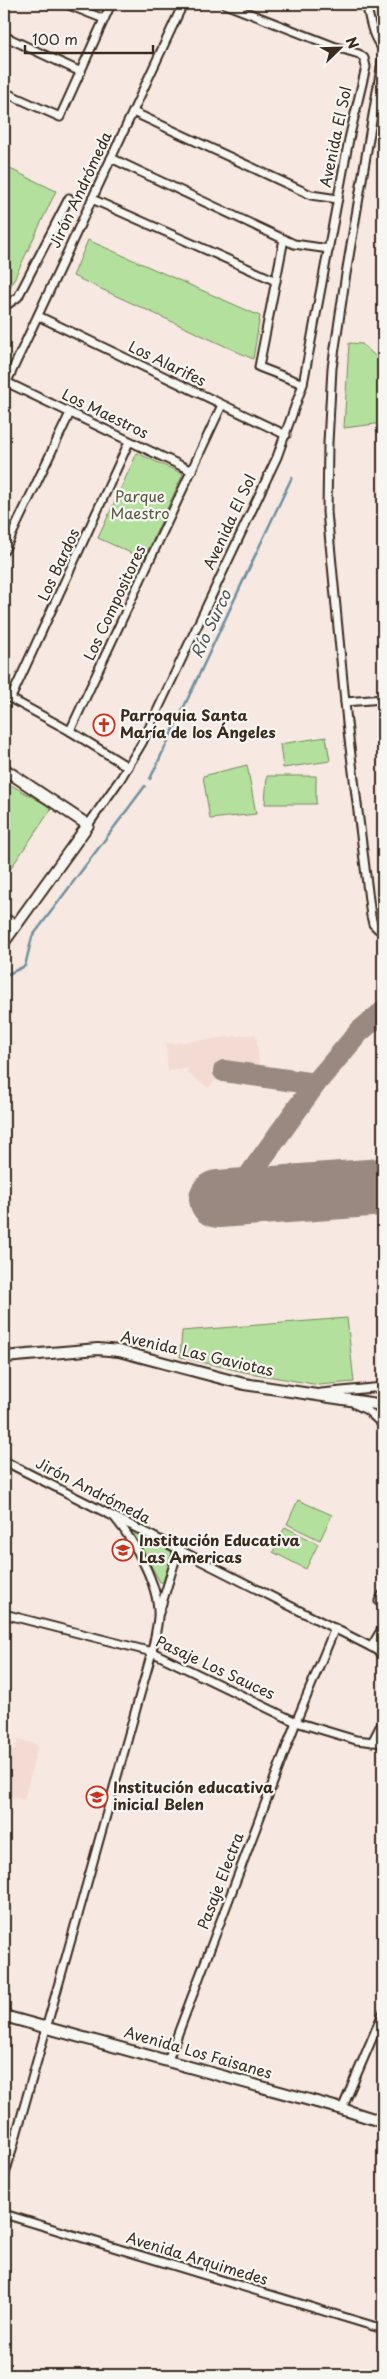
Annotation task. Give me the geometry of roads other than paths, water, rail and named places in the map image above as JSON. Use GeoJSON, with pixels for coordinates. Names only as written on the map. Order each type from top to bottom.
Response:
{"type":"FeatureCollection","features":[{"type":"Feature","properties":{"kind":"street"},"geometry":{"type":"LineString","coordinates":[[66,4],[104,19]]}},
{"type":"Feature","properties":{"kind":"street"},"geometry":{"type":"LineString","coordinates":[[4,92],[60,118],[111,4]]}},
{"type":"Feature","properties":{"kind":"street","name":"Jirón Andrómeda"},"geometry":{"type":"LineString","coordinates":[[5,385],[183,4]]}},
{"type":"Feature","properties":{"kind":"street","name":"Avenida El Sol"},"geometry":{"type":"LineString","coordinates":[[4,942],[128,767],[278,457],[303,384],[338,199],[366,67],[364,58],[359,54],[333,46],[225,4]]}},
{"type":"Feature","properties":{"kind":"street"},"geometry":{"type":"LineString","coordinates":[[366,4],[375,35],[379,45],[383,48]]}},
{"type":"Feature","properties":{"kind":"street"},"geometry":{"type":"LineString","coordinates":[[4,36],[81,72]]}},
{"type":"Feature","properties":{"kind":"street"},"geometry":{"type":"LineString","coordinates":[[378,929],[373,924],[371,916],[345,702],[327,512],[332,368],[383,56]]}},
{"type":"Feature","properties":{"kind":"street"},"geometry":{"type":"LineString","coordinates":[[133,112],[311,195],[338,199]]}},
{"type":"Feature","properties":{"kind":"street"},"geometry":{"type":"LineString","coordinates":[[111,158],[294,244],[329,249]]}},
{"type":"Feature","properties":{"kind":"street"},"geometry":{"type":"LineString","coordinates":[[4,307],[18,297],[69,198]]}},
{"type":"Feature","properties":{"kind":"street"},"geometry":{"type":"LineString","coordinates":[[92,199],[276,281]]}},
{"type":"Feature","properties":{"kind":"street"},"geometry":{"type":"LineString","coordinates":[[284,239],[259,367],[303,384]]}},
{"type":"Feature","properties":{"kind":"street","name":"Los Alarifes"},"geometry":{"type":"LineString","coordinates":[[38,316],[286,434]]}},
{"type":"Feature","properties":{"kind":"street","name":"Los Maestros"},"geometry":{"type":"LineString","coordinates":[[5,385],[70,413],[192,471]]}},
{"type":"Feature","properties":{"kind":"street","name":"Los Compositores"},"geometry":{"type":"LineString","coordinates":[[70,731],[222,405]]}},
{"type":"Feature","properties":{"kind":"street"},"geometry":{"type":"LineString","coordinates":[[4,551],[70,413]]}},
{"type":"Feature","properties":{"kind":"street","name":"Los Bardos"},"geometry":{"type":"LineString","coordinates":[[7,696],[130,442]]}},
{"type":"Feature","properties":{"kind":"street"},"geometry":{"type":"LineString","coordinates":[[7,696],[70,731],[128,767]]}},
{"type":"Feature","properties":{"kind":"street"},"geometry":{"type":"LineString","coordinates":[[345,702],[383,698]]}},
{"type":"Feature","properties":{"kind":"street"},"geometry":{"type":"LineString","coordinates":[[4,769],[88,825]]}},
{"type":"Feature","properties":{"kind":"street"},"geometry":{"type":"LineString","coordinates":[[4,918],[17,924]]}},
{"type":"Feature","properties":{"kind":"street","name":"Avenida Las Gaviotas"},"geometry":{"type":"LineString","coordinates":[[4,1357],[98,1349],[120,1351],[244,1384],[383,1405]]}},
{"type":"Feature","properties":{"kind":"street"},"geometry":{"type":"LineString","coordinates":[[313,1394],[383,1387]]}},
{"type":"Feature","properties":{"kind":"street"},"geometry":{"type":"LineString","coordinates":[[313,1394],[362,1407],[383,1424]]}},
{"type":"Feature","properties":{"kind":"street","name":"Jirón Andrómeda"},"geometry":{"type":"LineString","coordinates":[[4,1460],[178,1551],[383,1653]]}},
{"type":"Feature","properties":{"kind":"street"},"geometry":{"type":"LineString","coordinates":[[116,1518],[131,1538],[143,1561],[153,1589],[158,1616]]}},
{"type":"Feature","properties":{"kind":"street"},"geometry":{"type":"LineString","coordinates":[[4,2178],[152,1652],[158,1616],[178,1551]]}},
{"type":"Feature","properties":{"kind":"street"},"geometry":{"type":"LineString","coordinates":[[383,1594],[379,1602],[383,1604]]}},
{"type":"Feature","properties":{"kind":"street","name":"Pasaje Los Sauces"},"geometry":{"type":"LineString","coordinates":[[4,1614],[152,1652],[296,1722],[356,1740],[383,1743]]}},
{"type":"Feature","properties":{"kind":"street"},"geometry":{"type":"LineString","coordinates":[[371,1647],[383,1627]]}},
{"type":"Feature","properties":{"kind":"street","name":"Pasaje Electra"},"geometry":{"type":"LineString","coordinates":[[168,2060],[296,1722],[335,1628]]}},
{"type":"Feature","properties":{"kind":"street"},"geometry":{"type":"LineString","coordinates":[[372,1742],[383,1721]]}},
{"type":"Feature","properties":{"kind":"street"},"geometry":{"type":"LineString","coordinates":[[342,2109],[383,2013]]}},
{"type":"Feature","properties":{"kind":"street","name":"Avenida Los Faisanes"},"geometry":{"type":"LineString","coordinates":[[4,2016],[168,2060],[383,2122]]}},
{"type":"Feature","properties":{"kind":"street","name":"Avenida Arquimedes"},"geometry":{"type":"LineString","coordinates":[[4,2214],[383,2329]]}},
{"type":"Feature","properties":{"kind":"waterway","name":"Río Surco"},"geometry":{"type":"LineString","coordinates":[[377,431],[383,430]]}},
{"type":"Feature","properties":{"kind":"waterway","name":"Río Surco"},"geometry":{"type":"LineString","coordinates":[[150,779],[292,477]]}},
{"type":"Feature","properties":{"kind":"waterway","name":"Río Surco"},"geometry":{"type":"LineString","coordinates":[[4,976],[25,966],[32,937],[145,786]]}},
{"type":"Feature","properties":{"kind":"place","name":"Parroquia Santa María de los Ángeles"},"geometry":{"type":"Point","coordinates":[104,725]}},
{"type":"Feature","properties":{"kind":"place","name":"Institución Educativa Las Americas"},"geometry":{"type":"Point","coordinates":[123,1550]}},
{"type":"Feature","properties":{"kind":"place","name":"Institución educativa inicial Belen"},"geometry":{"type":"Point","coordinates":[97,1797]}},
{"type":"Feature","properties":{"kind":"park label","name":"Parque Maestro"},"geometry":{"type":"Point","coordinates":[140,506]}}]}
